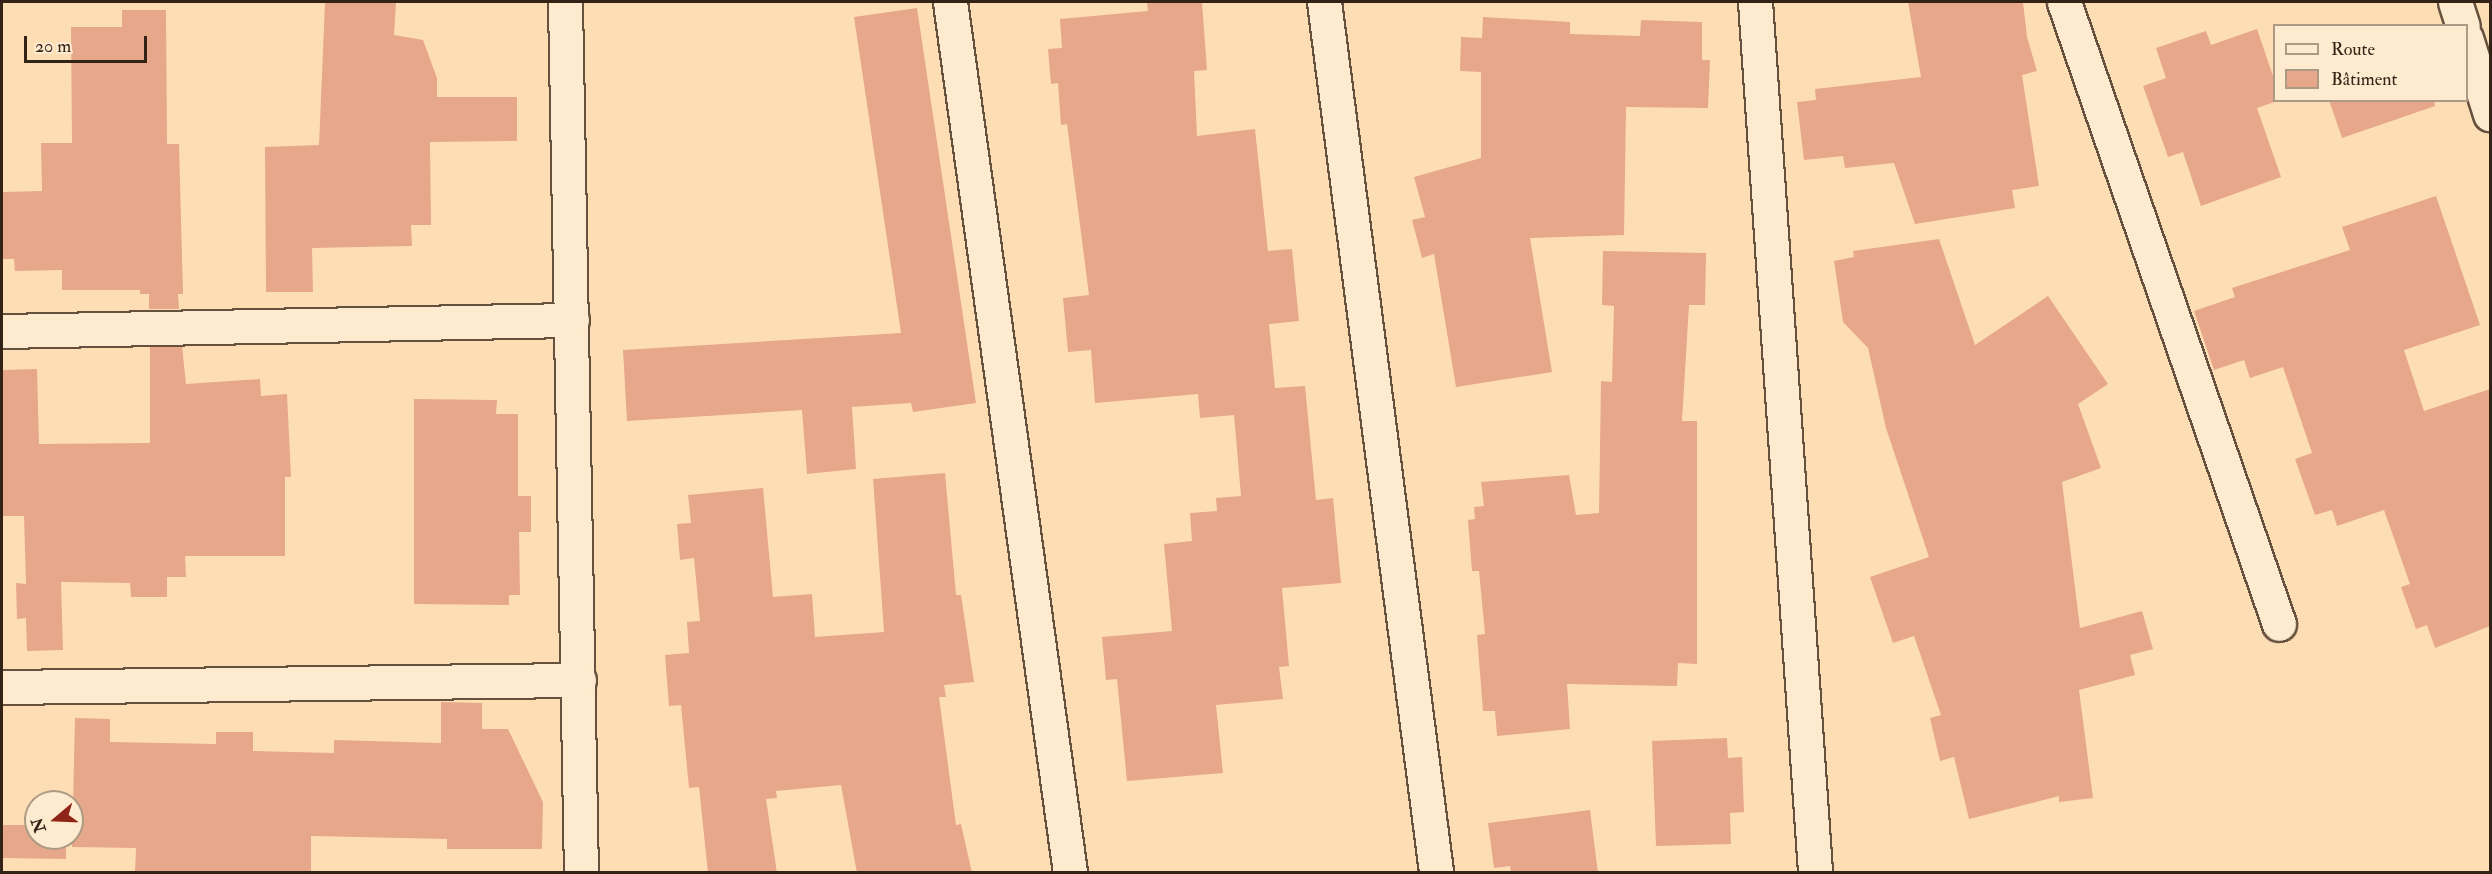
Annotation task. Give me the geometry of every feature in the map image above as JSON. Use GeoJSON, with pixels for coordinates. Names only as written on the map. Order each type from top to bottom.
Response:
{"type":"FeatureCollection","features":[{"type":"Feature","properties":{"kind":"street"},"geometry":{"type":"LineString","coordinates":[[565,2],[581,873]]}},
{"type":"Feature","properties":{"kind":"street"},"geometry":{"type":"LineString","coordinates":[[950,2],[1070,873]]}},
{"type":"Feature","properties":{"kind":"street"},"geometry":{"type":"LineString","coordinates":[[1324,2],[1436,873]]}},
{"type":"Feature","properties":{"kind":"street"},"geometry":{"type":"LineString","coordinates":[[1755,2],[1815,873]]}},
{"type":"Feature","properties":{"kind":"street"},"geometry":{"type":"LineString","coordinates":[[2064,2],[2279,624]]}},
{"type":"Feature","properties":{"kind":"street"},"geometry":{"type":"LineString","coordinates":[[2455,2],[2462,24]]}},
{"type":"Feature","properties":{"kind":"street"},"geometry":{"type":"LineString","coordinates":[[2468,44],[2490,114]]}},
{"type":"Feature","properties":{"kind":"street"},"geometry":{"type":"LineString","coordinates":[[2,331],[572,320]]}},
{"type":"Feature","properties":{"kind":"street"},"geometry":{"type":"LineString","coordinates":[[2,687],[579,680]]}},
{"type":"Feature","properties":{"kind":"building"},"geometry":{"type":"Polygon","coordinates":[[[1147,2],[1202,2],[1207,70],[1194,71],[1197,136],[1255,129],[1268,251],[1292,249],[1299,321],[1269,324],[1275,388],[1305,386],[1316,500],[1333,498],[1341,583],[1282,588],[1289,666],[1279,667],[1283,699],[1216,705],[1223,773],[1127,781],[1117,679],[1106,680],[1102,637],[1172,631],[1164,544],[1192,541],[1190,513],[1217,511],[1216,498],[1241,496],[1234,415],[1200,418],[1198,394],[1095,403],[1091,350],[1068,352],[1063,298],[1089,295],[1067,124],[1061,125],[1058,83],[1051,84],[1048,49],[1062,48],[1060,19],[1148,11],[1147,2]]]}},
{"type":"Feature","properties":{"kind":"building"},"geometry":{"type":"Polygon","coordinates":[[[1908,2],[2023,2],[2027,37],[2037,71],[2022,75],[2039,186],[2012,190],[2015,208],[1915,224],[1894,163],[1845,168],[1843,156],[1804,160],[1797,102],[1816,100],[1815,89],[1921,77],[1908,2]]]}},
{"type":"Feature","properties":{"kind":"building"},"geometry":{"type":"Polygon","coordinates":[[[325,3],[396,3],[394,35],[423,40],[437,78],[437,97],[517,97],[517,141],[430,142],[431,225],[411,225],[412,246],[312,248],[313,292],[266,292],[265,147],[319,145],[325,3]]]}},
{"type":"Feature","properties":{"kind":"building"},"geometry":{"type":"Polygon","coordinates":[[[917,8],[976,403],[913,412],[911,403],[852,407],[856,469],[807,474],[802,410],[627,421],[623,350],[901,333],[854,17],[917,8]]]}},
{"type":"Feature","properties":{"kind":"building"},"geometry":{"type":"Polygon","coordinates":[[[122,10],[166,10],[167,144],[179,144],[183,294],[178,294],[179,309],[149,309],[149,294],[140,294],[140,290],[62,290],[62,270],[15,271],[14,259],[2,259],[2,192],[42,191],[41,143],[72,143],[71,27],[122,27],[122,10]]]}},
{"type":"Feature","properties":{"kind":"building"},"geometry":{"type":"Polygon","coordinates":[[[1483,17],[1570,22],[1570,34],[1640,36],[1641,20],[1702,22],[1702,60],[1710,60],[1708,108],[1626,107],[1624,235],[1530,238],[1552,372],[1456,387],[1434,254],[1422,258],[1412,220],[1425,217],[1414,177],[1481,158],[1481,72],[1460,71],[1461,37],[1482,38],[1483,17]]]}},
{"type":"Feature","properties":{"kind":"building"},"geometry":{"type":"Polygon","coordinates":[[[2257,29],[2273,76],[2274,102],[2257,108],[2281,177],[2201,206],[2183,152],[2168,157],[2143,86],[2166,78],[2156,48],[2206,31],[2211,45],[2257,29]]]}},
{"type":"Feature","properties":{"kind":"building"},"geometry":{"type":"Polygon","coordinates":[[[2330,102],[2434,102],[2435,106],[2342,138],[2330,102]]]}},
{"type":"Feature","properties":{"kind":"building"},"geometry":{"type":"Polygon","coordinates":[[[2436,196],[2480,325],[2404,350],[2424,411],[2490,389],[2490,626],[2435,648],[2427,625],[2416,629],[2401,587],[2410,584],[2384,510],[2337,526],[2332,510],[2315,515],[2295,459],[2312,453],[2283,367],[2250,378],[2244,360],[2214,370],[2194,311],[2235,297],[2232,288],[2350,250],[2342,227],[2436,196]]]}},
{"type":"Feature","properties":{"kind":"building"},"geometry":{"type":"Polygon","coordinates":[[[1939,239],[1975,345],[2048,296],[2108,384],[2078,404],[2101,468],[2062,482],[2080,628],[2142,611],[2153,649],[2130,655],[2135,675],[2079,690],[2093,798],[2059,802],[2059,796],[1969,819],[1954,757],[1940,761],[1930,718],[1941,715],[1914,636],[1893,643],[1870,577],[1929,557],[1886,428],[1868,348],[1843,322],[1834,261],[1854,257],[1853,251],[1939,239]]]}},
{"type":"Feature","properties":{"kind":"building"},"geometry":{"type":"Polygon","coordinates":[[[1603,251],[1706,253],[1705,305],[1689,305],[1682,421],[1697,421],[1697,664],[1678,663],[1677,686],[1567,684],[1570,729],[1497,736],[1495,711],[1483,711],[1477,635],[1485,634],[1479,571],[1472,571],[1468,520],[1475,519],[1474,507],[1484,506],[1481,482],[1569,475],[1576,515],[1599,513],[1601,381],[1612,382],[1614,306],[1602,305],[1603,251]]]}},
{"type":"Feature","properties":{"kind":"building"},"geometry":{"type":"Polygon","coordinates":[[[182,346],[186,384],[260,379],[261,396],[287,394],[291,477],[285,477],[285,556],[185,556],[186,577],[167,577],[167,597],[131,597],[130,583],[61,582],[63,650],[27,651],[26,618],[17,619],[16,583],[26,584],[24,516],[2,516],[2,370],[37,369],[39,444],[150,443],[150,347],[182,346]]]}},
{"type":"Feature","properties":{"kind":"building"},"geometry":{"type":"Polygon","coordinates":[[[414,399],[497,400],[496,414],[518,414],[518,496],[531,496],[531,532],[519,532],[520,595],[509,595],[509,605],[414,604],[414,399]]]}},
{"type":"Feature","properties":{"kind":"building"},"geometry":{"type":"Polygon","coordinates":[[[945,473],[956,595],[961,595],[974,682],[944,685],[946,697],[939,697],[956,825],[961,824],[972,873],[857,873],[841,785],[776,791],[777,798],[766,799],[777,873],[708,873],[699,787],[689,788],[681,705],[669,706],[665,655],[689,653],[687,622],[700,621],[694,558],[680,560],[677,524],[691,523],[688,495],[763,488],[773,597],[812,594],[815,637],[884,632],[873,479],[945,473]]]}},
{"type":"Feature","properties":{"kind":"building"},"geometry":{"type":"Polygon","coordinates":[[[441,702],[482,703],[482,729],[508,729],[543,802],[542,849],[447,849],[447,839],[311,836],[311,873],[135,873],[136,848],[84,847],[84,790],[73,790],[75,718],[110,719],[110,742],[216,744],[216,732],[253,732],[253,751],[334,753],[334,740],[441,743],[441,702]]]}},
{"type":"Feature","properties":{"kind":"building"},"geometry":{"type":"Polygon","coordinates":[[[1727,738],[1728,758],[1742,757],[1744,812],[1730,813],[1731,844],[1656,846],[1652,741],[1727,738]]]}},
{"type":"Feature","properties":{"kind":"building"},"geometry":{"type":"Polygon","coordinates":[[[1590,810],[1598,873],[1511,873],[1510,866],[1494,868],[1488,823],[1590,810]]]}},
{"type":"Feature","properties":{"kind":"building"},"geometry":{"type":"Polygon","coordinates":[[[2,825],[24,825],[24,850],[66,850],[66,859],[2,858],[2,825]]]}}]}
